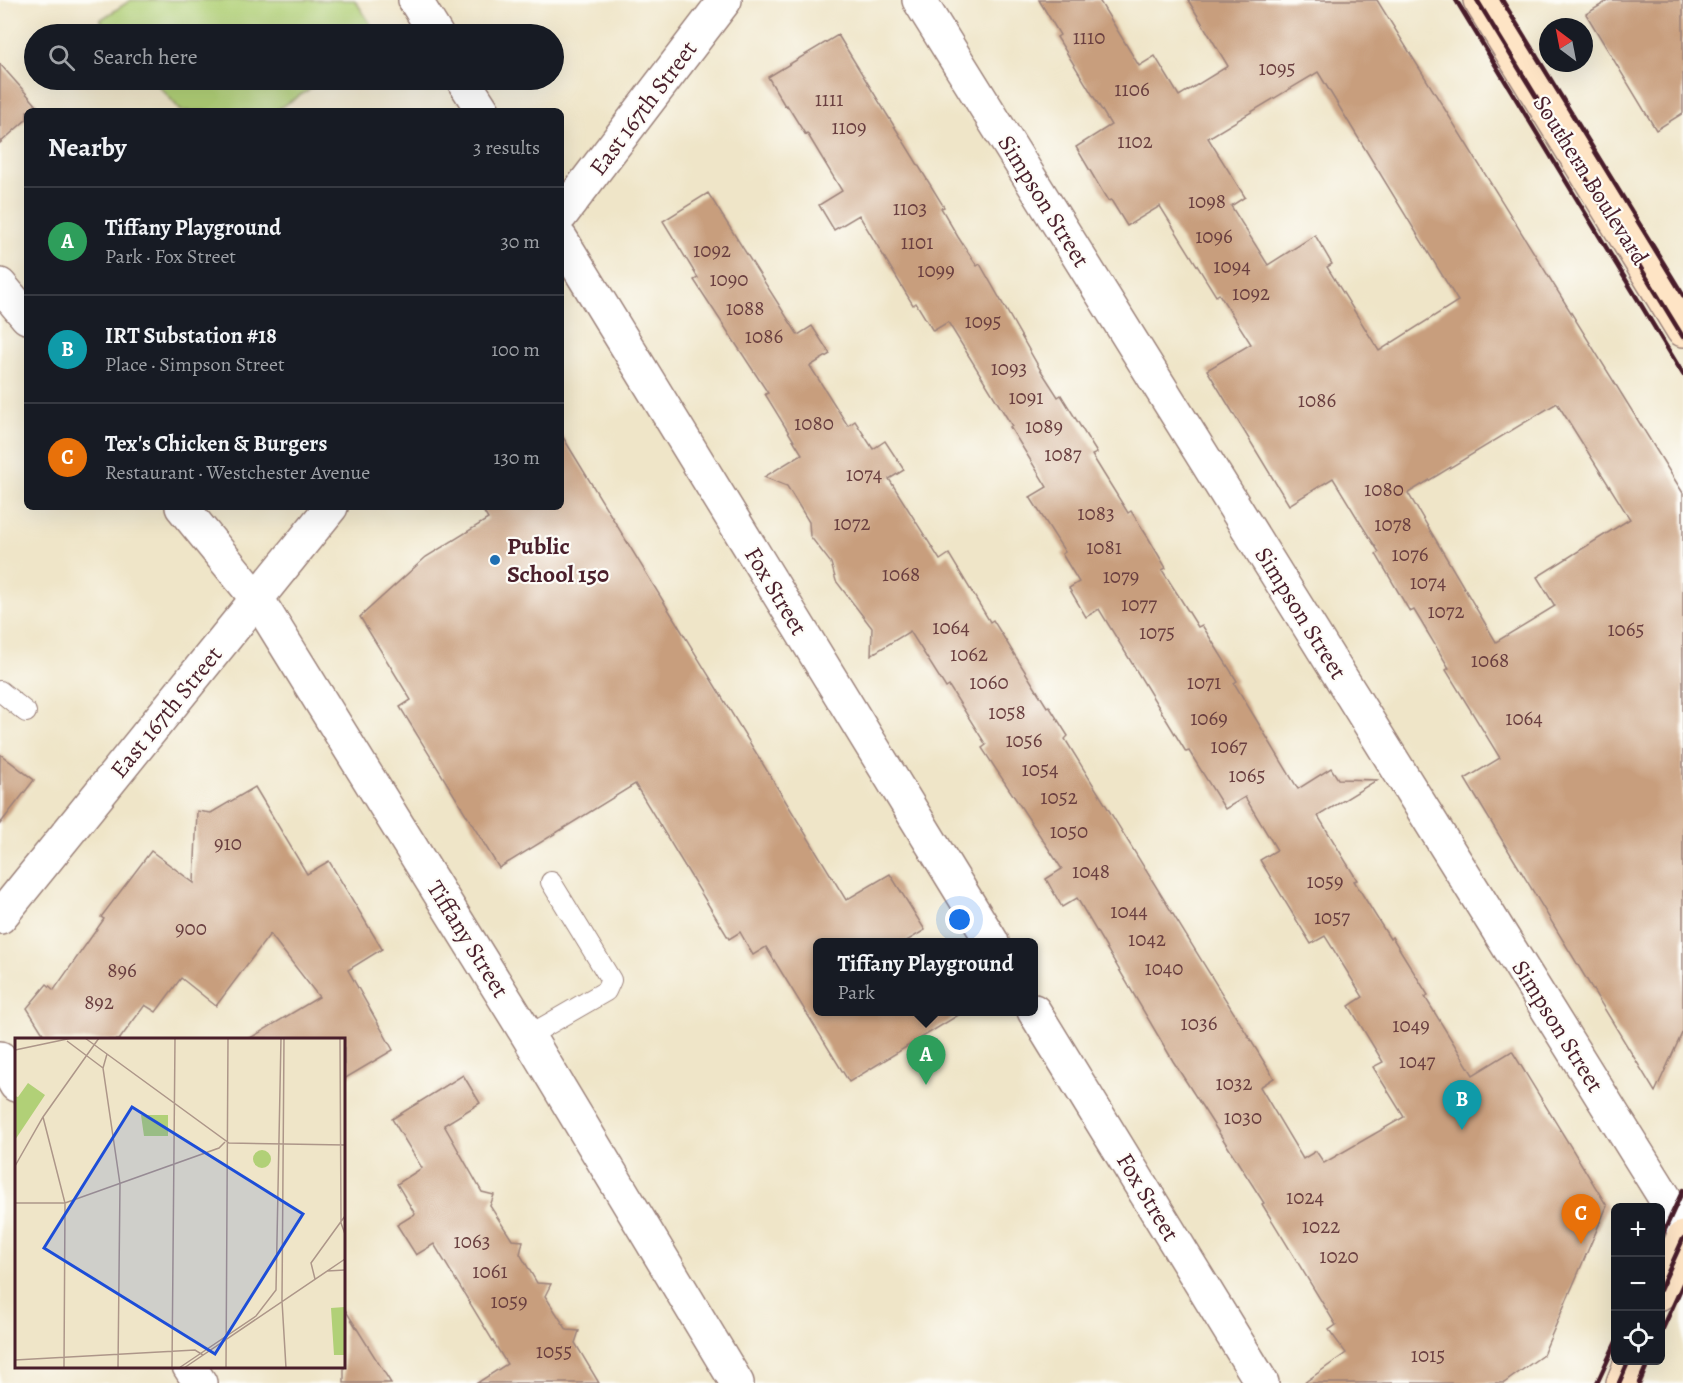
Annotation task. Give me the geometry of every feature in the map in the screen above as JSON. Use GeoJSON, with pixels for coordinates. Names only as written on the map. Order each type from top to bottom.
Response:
{"type":"FeatureCollection","features":[{"type":"Feature","properties":{"kind":"main road","name":"Southern Boulevard"},"geometry":{"type":"LineString","coordinates":[[1480,0],[1683,330]]}},
{"type":"Feature","properties":{"kind":"main road"},"geometry":{"type":"LineString","coordinates":[[1665,1281],[1683,1238]]}},
{"type":"Feature","properties":{"kind":"main road"},"geometry":{"type":"LineString","coordinates":[[1623,1383],[1630,1365]]}},
{"type":"Feature","properties":{"kind":"street"},"geometry":{"type":"LineString","coordinates":[[415,0],[430,24]]}},
{"type":"Feature","properties":{"kind":"street","name":"East 167th Street"},"geometry":{"type":"LineString","coordinates":[[564,211],[724,0]]}},
{"type":"Feature","properties":{"kind":"street","name":"Simpson Street"},"geometry":{"type":"LineString","coordinates":[[919,0],[1683,1227]]}},
{"type":"Feature","properties":{"kind":"street"},"geometry":{"type":"LineString","coordinates":[[470,90],[481,108]]}},
{"type":"Feature","properties":{"kind":"street","name":"Fox Street"},"geometry":{"type":"LineString","coordinates":[[564,244],[990,938]]}},
{"type":"Feature","properties":{"kind":"street"},"geometry":{"type":"LineString","coordinates":[[0,285],[24,313]]}},
{"type":"Feature","properties":{"kind":"street","name":"Tiffany Street"},"geometry":{"type":"LineString","coordinates":[[184,510],[258,600],[528,1036],[737,1383]]}},
{"type":"Feature","properties":{"kind":"street","name":"East 167th Street"},"geometry":{"type":"LineString","coordinates":[[0,917],[329,510]]}},
{"type":"Feature","properties":{"kind":"street","name":"Fox Street"},"geometry":{"type":"LineString","coordinates":[[1037,1016],[1262,1383]]}},
{"type":"Feature","properties":{"kind":"street"},"geometry":{"type":"LineString","coordinates":[[0,1058],[15,1082]]}},
{"type":"Feature","properties":{"kind":"street"},"geometry":{"type":"LineString","coordinates":[[190,1368],[200,1383]]}},
{"type":"Feature","properties":{"kind":"lane"},"geometry":{"type":"LineString","coordinates":[[0,691],[26,712]]}},
{"type":"Feature","properties":{"kind":"lane"},"geometry":{"type":"LineString","coordinates":[[528,1036],[606,991],[611,980],[551,882]]}},
{"type":"Feature","properties":{"kind":"green space"},"geometry":{"type":"Polygon","coordinates":[[[131,0],[355,0],[371,24],[104,24],[100,20],[131,0]]]}},
{"type":"Feature","properties":{"kind":"green space"},"geometry":{"type":"Polygon","coordinates":[[[163,90],[309,90],[280,108],[178,108],[163,90]]]}},
{"type":"Feature","properties":{"kind":"building"},"geometry":{"type":"Polygon","coordinates":[[[1039,0],[1099,0],[1139,66],[1155,56],[1179,96],[1228,66],[1188,0],[1377,0],[1683,493],[1683,1031],[1655,1092],[1465,779],[1500,758],[1446,670],[1449,668],[1414,610],[1410,612],[1376,554],[1379,552],[1333,478],[1289,505],[1207,370],[1251,344],[1219,294],[1216,296],[1160,206],[1127,226],[1111,200],[1108,201],[1076,147],[1111,125],[1057,37],[1060,35],[1039,0]],[[1318,72],[1208,138],[1245,197],[1231,206],[1268,265],[1315,235],[1332,264],[1327,267],[1379,351],[1458,301],[1318,72]],[[1557,403],[1408,493],[1496,642],[1555,606],[1537,577],[1630,519],[1557,403]]]}},
{"type":"Feature","properties":{"kind":"building"},"geometry":{"type":"Polygon","coordinates":[[[1609,0],[1683,0],[1683,113],[1656,130],[1593,26],[1593,18],[1588,18],[1586,14],[1609,0]]]}},
{"type":"Feature","properties":{"kind":"building"},"geometry":{"type":"Polygon","coordinates":[[[838,35],[944,207],[941,208],[958,237],[977,266],[980,264],[1040,369],[1058,397],[1061,395],[1097,453],[1092,455],[1128,513],[1131,511],[1149,539],[1166,568],[1162,570],[1198,627],[1202,625],[1237,681],[1234,683],[1298,789],[1331,768],[1338,779],[1377,780],[1318,816],[1357,880],[1354,881],[1428,995],[1425,997],[1473,1075],[1512,1051],[1607,1206],[1543,1355],[1504,1383],[1304,1383],[1346,1353],[1329,1330],[1336,1325],[1262,1204],[1264,1203],[1173,1061],[1077,898],[1062,907],[1046,879],[1062,869],[982,748],[986,745],[949,686],[946,688],[910,631],[871,655],[872,628],[836,581],[831,563],[810,536],[809,522],[787,486],[764,477],[802,454],[765,394],[768,393],[694,280],[698,278],[663,221],[708,193],[798,335],[812,326],[830,354],[810,366],[848,426],[855,421],[873,449],[885,441],[904,470],[889,479],[940,560],[949,554],[990,622],[993,620],[1047,707],[1049,706],[1068,736],[1065,739],[1274,1078],[1260,1087],[1303,1159],[1316,1151],[1324,1163],[1404,1117],[1373,1067],[1383,1062],[1349,1006],[1363,997],[1325,936],[1311,944],[1260,860],[1277,850],[1245,797],[1225,809],[1189,751],[1186,752],[1099,609],[1086,617],[1069,588],[1079,582],[1062,554],[1065,552],[1030,497],[1047,487],[948,322],[933,331],[916,303],[913,305],[859,215],[834,230],[819,205],[842,191],[807,133],[805,134],[787,105],[785,106],[768,77],[838,35]]]}},
{"type":"Feature","properties":{"kind":"building"},"geometry":{"type":"Polygon","coordinates":[[[0,64],[39,108],[24,108],[24,122],[0,143],[0,64]]]}},
{"type":"Feature","properties":{"kind":"building"},"geometry":{"type":"Polygon","coordinates":[[[564,439],[846,900],[890,874],[925,930],[912,938],[813,938],[813,1016],[957,1016],[849,1082],[766,947],[753,955],[740,932],[729,939],[635,784],[499,868],[400,707],[411,700],[360,617],[426,557],[488,519],[483,510],[564,510],[564,439]]]}},
{"type":"Feature","properties":{"kind":"building"},"geometry":{"type":"Polygon","coordinates":[[[0,754],[34,780],[0,824],[0,754]]]}},
{"type":"Feature","properties":{"kind":"building"},"geometry":{"type":"Polygon","coordinates":[[[255,787],[307,874],[329,861],[382,949],[348,970],[393,1050],[345,1078],[345,1038],[250,1038],[319,997],[270,934],[216,1006],[181,978],[156,1012],[145,1005],[120,1038],[46,1038],[27,1008],[47,984],[54,990],[104,919],[101,917],[151,851],[194,883],[197,811],[211,813],[255,787]]]}},
{"type":"Feature","properties":{"kind":"building"},"geometry":{"type":"Polygon","coordinates":[[[463,1075],[480,1103],[444,1125],[482,1192],[494,1195],[490,1206],[512,1240],[523,1241],[520,1254],[537,1283],[551,1284],[545,1296],[567,1330],[579,1331],[575,1343],[599,1383],[477,1383],[507,1364],[434,1244],[416,1255],[397,1225],[415,1214],[397,1184],[422,1168],[392,1119],[463,1075]]]}},
{"type":"Feature","properties":{"kind":"building"},"geometry":{"type":"Polygon","coordinates":[[[345,1310],[391,1383],[344,1383],[345,1368],[345,1310]]]}},
{"type":"Feature","properties":{"kind":"railway"},"geometry":{"type":"LineString","coordinates":[[1456,0],[1683,374]]}},
{"type":"Feature","properties":{"kind":"railway"},"geometry":{"type":"LineString","coordinates":[[1477,0],[1683,337]]}},
{"type":"Feature","properties":{"kind":"railway"},"geometry":{"type":"LineString","coordinates":[[1502,0],[1683,295]]}},
{"type":"Feature","properties":{"kind":"railway"},"geometry":{"type":"LineString","coordinates":[[1665,1229],[1683,1190]]}},
{"type":"Feature","properties":{"kind":"railway"},"geometry":{"type":"LineString","coordinates":[[1665,1279],[1683,1239]]}},
{"type":"Feature","properties":{"kind":"railway"},"geometry":{"type":"LineString","coordinates":[[1665,1324],[1683,1284]]}},
{"type":"Feature","properties":{"kind":"railway"},"geometry":{"type":"LineString","coordinates":[[1597,1383],[1611,1353]]}},
{"type":"Feature","properties":{"kind":"railway"},"geometry":{"type":"LineString","coordinates":[[1619,1383],[1627,1365]]}},
{"type":"Feature","properties":{"kind":"railway"},"geometry":{"type":"LineString","coordinates":[[1639,1383],[1647,1365]]}},
{"type":"Feature","properties":{"kind":"place","name":"Public School 150"},"geometry":{"type":"Point","coordinates":[495,560]}},
{"type":"Feature","properties":{"kind":"place","name":"Tiffany Playground"},"geometry":{"type":"Point","coordinates":[926,1085]}},
{"type":"Feature","properties":{"kind":"place","name":"IRT Substation #18"},"geometry":{"type":"Point","coordinates":[1462,1130]}},
{"type":"Feature","properties":{"kind":"place","name":"Tex's Chicken & Burgers"},"geometry":{"type":"Point","coordinates":[1581,1244]}}]}
